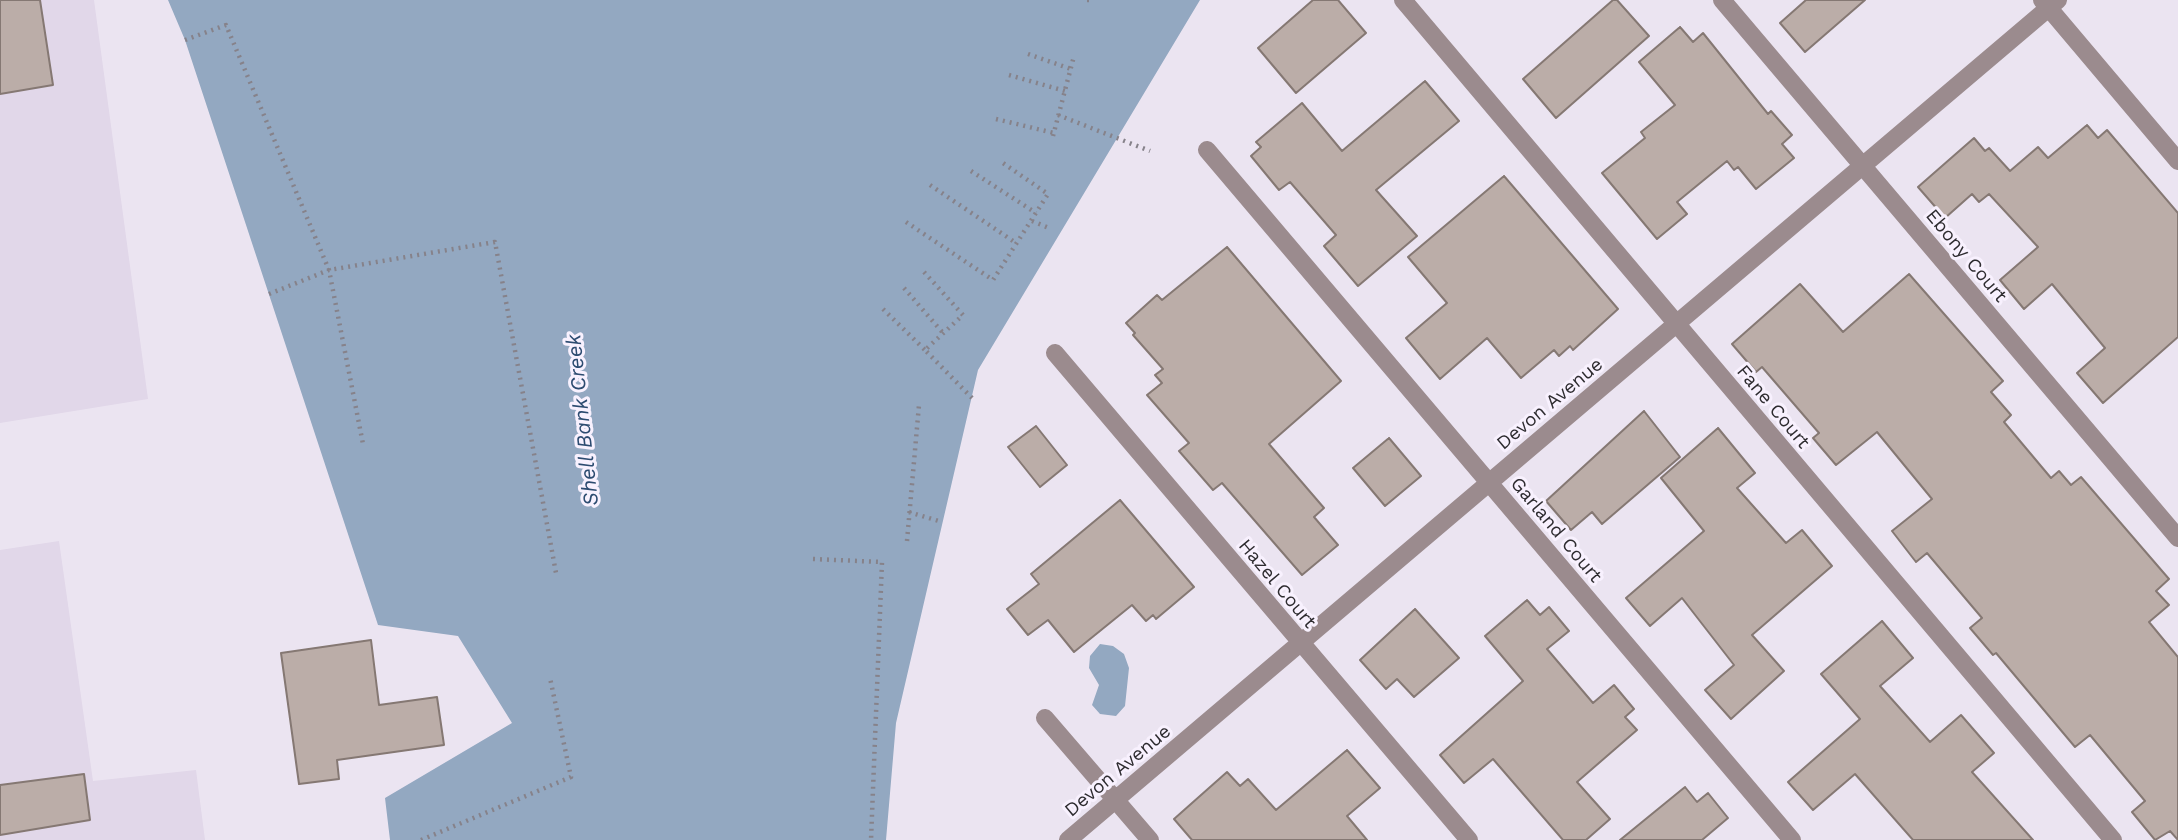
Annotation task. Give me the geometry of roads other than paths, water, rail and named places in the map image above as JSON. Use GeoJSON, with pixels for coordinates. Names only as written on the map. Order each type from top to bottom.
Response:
{"type":"FeatureCollection","features":[{"type":"Feature","properties":{"kind":"street","name":"Fane Court"},"geometry":{"type":"LineString","coordinates":[[1403,0],[2113,840]]}},
{"type":"Feature","properties":{"kind":"street","name":"Ebony Court"},"geometry":{"type":"LineString","coordinates":[[1722,0],[2178,538]]}},
{"type":"Feature","properties":{"kind":"street","name":"Devon Avenue"},"geometry":{"type":"LineString","coordinates":[[1068,840],[1862,167],[2050,3]]}},
{"type":"Feature","properties":{"kind":"street"},"geometry":{"type":"LineString","coordinates":[[2050,3],[2178,161]]}},
{"type":"Feature","properties":{"kind":"street","name":"Garland Court"},"geometry":{"type":"LineString","coordinates":[[1207,150],[1792,840]]}},
{"type":"Feature","properties":{"kind":"street","name":"Hazel Court"},"geometry":{"type":"LineString","coordinates":[[1055,353],[1469,840]]}},
{"type":"Feature","properties":{"kind":"street"},"geometry":{"type":"LineString","coordinates":[[1045,718],[1150,840]]}},
{"type":"Feature","properties":{"kind":"water","name":"Shell Bank Creek"},"geometry":{"type":"Polygon","coordinates":[[[168,0],[1200,0],[978,370],[896,723],[886,840],[390,840],[385,798],[512,723],[458,636],[378,625],[185,40],[168,0]]]}},
{"type":"Feature","properties":{"kind":"water"},"geometry":{"type":"Polygon","coordinates":[[[1100,644],[1113,646],[1124,654],[1129,668],[1125,706],[1116,716],[1100,714],[1092,705],[1099,685],[1089,668],[1090,656],[1100,644]]]}}]}
